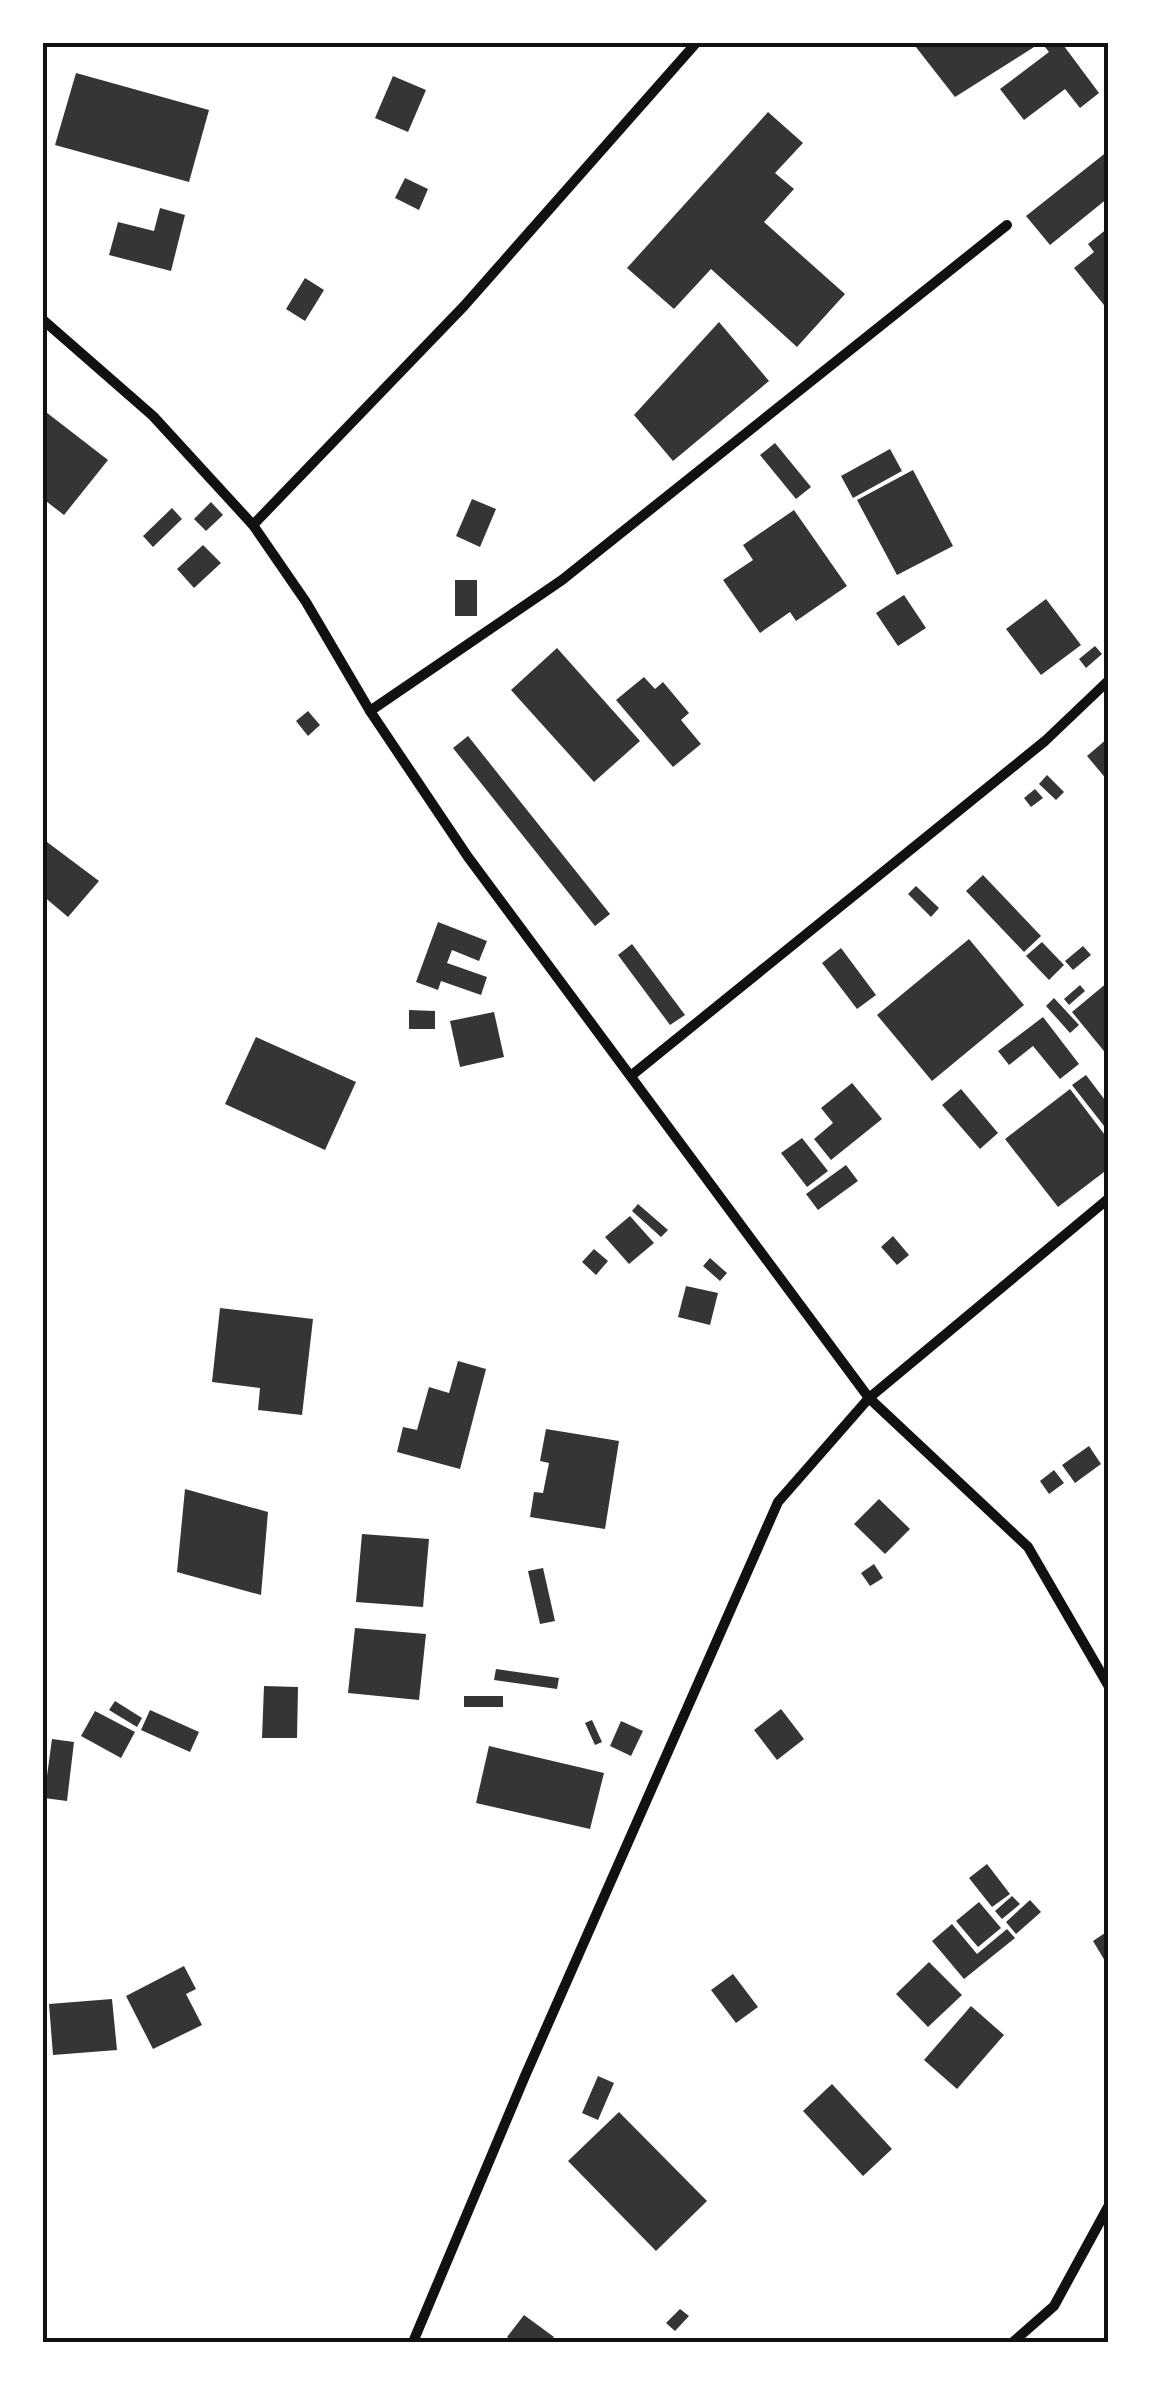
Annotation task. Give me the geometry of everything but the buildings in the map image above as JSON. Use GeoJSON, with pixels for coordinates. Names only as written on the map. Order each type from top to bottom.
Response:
{"type":"FeatureCollection","features":[{"type":"Feature","properties":{"kind":"street"},"geometry":{"type":"LineString","coordinates":[[254,525],[464,306],[698,42]]}},
{"type":"Feature","properties":{"kind":"street"},"geometry":{"type":"LineString","coordinates":[[370,711],[562,580],[1007,225]]}},
{"type":"Feature","properties":{"kind":"street"},"geometry":{"type":"LineString","coordinates":[[42,319],[152,416],[254,525],[306,602],[370,711],[468,857],[869,1398],[1028,1547],[1108,1684]]}},
{"type":"Feature","properties":{"kind":"street"},"geometry":{"type":"LineString","coordinates":[[632,1075],[1045,741],[1108,681]]}},
{"type":"Feature","properties":{"kind":"street"},"geometry":{"type":"LineString","coordinates":[[413,2342],[525,2076],[778,1502],[869,1398],[1108,1199]]}},
{"type":"Feature","properties":{"kind":"street"},"geometry":{"type":"LineString","coordinates":[[1013,2342],[1054,2306],[1108,2207]]}}]}
